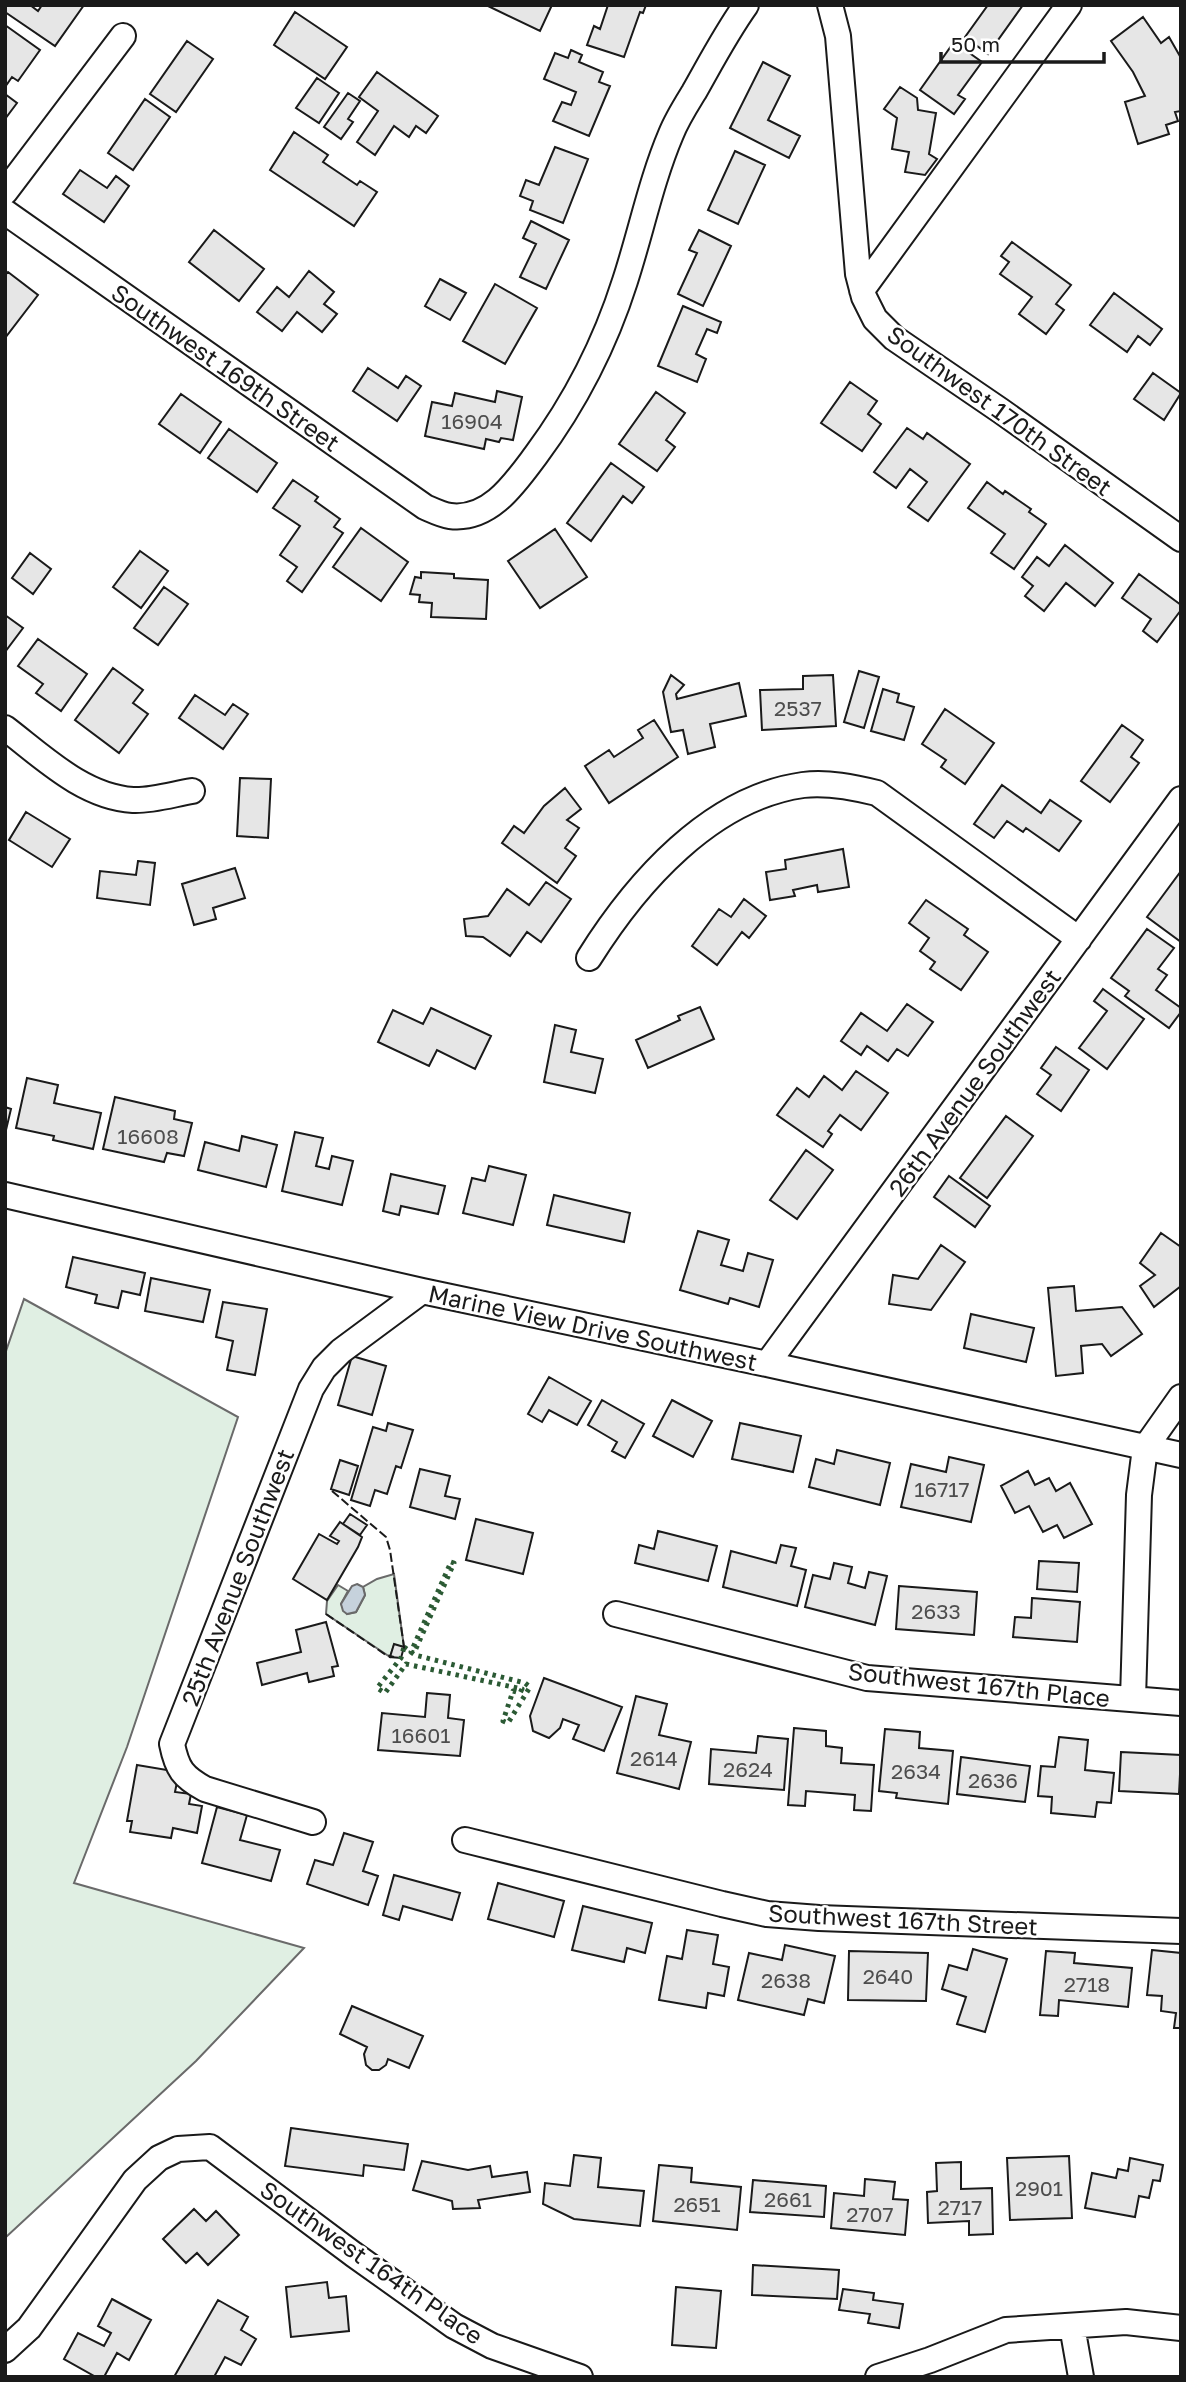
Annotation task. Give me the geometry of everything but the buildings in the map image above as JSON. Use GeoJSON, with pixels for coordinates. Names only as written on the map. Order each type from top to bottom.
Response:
{"type":"FeatureCollection","features":[{"type":"Feature","properties":{"kind":"street","name":"Southwest 169th Street"},"geometry":{"type":"LineString","coordinates":[[5,212],[425,507],[449,516],[473,514],[493,505],[514,485],[555,429],[585,380],[606,336],[626,278],[647,200],[671,132],[727,32],[746,5]]}},
{"type":"Feature","properties":{"kind":"street","name":"Southwest 170th Street"},"geometry":{"type":"LineString","coordinates":[[830,5],[838,36],[858,274],[875,319],[894,338],[1181,539]]}},
{"type":"Feature","properties":{"kind":"street"},"geometry":{"type":"LineString","coordinates":[[862,290],[1069,5]]}},
{"type":"Feature","properties":{"kind":"street"},"geometry":{"type":"LineString","coordinates":[[5,192],[123,36]]}},
{"type":"Feature","properties":{"kind":"street"},"geometry":{"type":"LineString","coordinates":[[5,728],[84,786],[113,796],[134,800],[192,791]]}},
{"type":"Feature","properties":{"kind":"street"},"geometry":{"type":"LineString","coordinates":[[589,958],[629,900],[688,839],[765,794],[804,785],[845,785],[877,793],[1079,939]]}},
{"type":"Feature","properties":{"kind":"street","name":"26th Avenue Southwest"},"geometry":{"type":"LineString","coordinates":[[767,1364],[1181,799]]}},
{"type":"Feature","properties":{"kind":"street","name":"Marine View Drive Southwest"},"geometry":{"type":"LineString","coordinates":[[5,1195],[422,1291],[1181,1455]]}},
{"type":"Feature","properties":{"kind":"street","name":"25th Avenue Southwest"},"geometry":{"type":"LineString","coordinates":[[313,1822],[205,1789],[191,1782],[180,1771],[172,1744],[311,1389],[324,1368],[341,1351],[422,1291]]}},
{"type":"Feature","properties":{"kind":"street"},"geometry":{"type":"LineString","coordinates":[[1133,1699],[1139,1495],[1145,1448],[1181,1398]]}},
{"type":"Feature","properties":{"kind":"street","name":"Southwest 167th Place"},"geometry":{"type":"LineString","coordinates":[[616,1614],[867,1678],[1181,1703]]}},
{"type":"Feature","properties":{"kind":"street","name":"Southwest 167th Street"},"geometry":{"type":"LineString","coordinates":[[465,1840],[767,1914],[1181,1931]]}},
{"type":"Feature","properties":{"kind":"street","name":"Southwest 164th Place"},"geometry":{"type":"LineString","coordinates":[[5,2350],[29,2328],[135,2180],[159,2158],[178,2149],[210,2147],[353,2255],[454,2326],[492,2346],[580,2377]]}},
{"type":"Feature","properties":{"kind":"street"},"geometry":{"type":"LineString","coordinates":[[878,2377],[1006,2330],[1126,2322],[1181,2328]]}},
{"type":"Feature","properties":{"kind":"street"},"geometry":{"type":"LineString","coordinates":[[1072,2326],[1081,2377]]}},
{"type":"Feature","properties":{"kind":"green space"},"geometry":{"type":"Polygon","coordinates":[[[24,1299],[238,1417],[127,1747],[74,1883],[304,1948],[196,2061],[5,2238],[5,1354],[24,1299]]]}},
{"type":"Feature","properties":{"kind":"green space"},"geometry":{"type":"Polygon","coordinates":[[[394,1574],[404,1647],[394,1645],[390,1657],[326,1614],[327,1601],[338,1585],[348,1591],[341,1604],[347,1614],[356,1612],[365,1595],[363,1587],[394,1574]]]}},
{"type":"Feature","properties":{"kind":"shaded area"},"geometry":{"type":"Polygon","coordinates":[[[357,1584],[363,1587],[365,1595],[356,1612],[347,1614],[341,1604],[352,1586],[357,1584]]]}},
{"type":"Feature","properties":{"kind":"hedge"},"geometry":{"type":"LineString","coordinates":[[451,1562],[454,1563],[414,1653],[411,1652],[451,1562]]}},
{"type":"Feature","properties":{"kind":"hedge"},"geometry":{"type":"LineString","coordinates":[[404,1647],[415,1655],[525,1683],[530,1687],[508,1723],[503,1721],[513,1691],[520,1693],[522,1689],[406,1664],[385,1693],[377,1688],[401,1658],[404,1647]]}},
{"type":"Feature","properties":{"kind":"fence"},"geometry":{"type":"LineString","coordinates":[[332,1491],[386,1537],[403,1651]]}},
{"type":"Feature","properties":{"kind":"fence"},"geometry":{"type":"LineString","coordinates":[[326,1614],[386,1655],[394,1657]]}}]}
